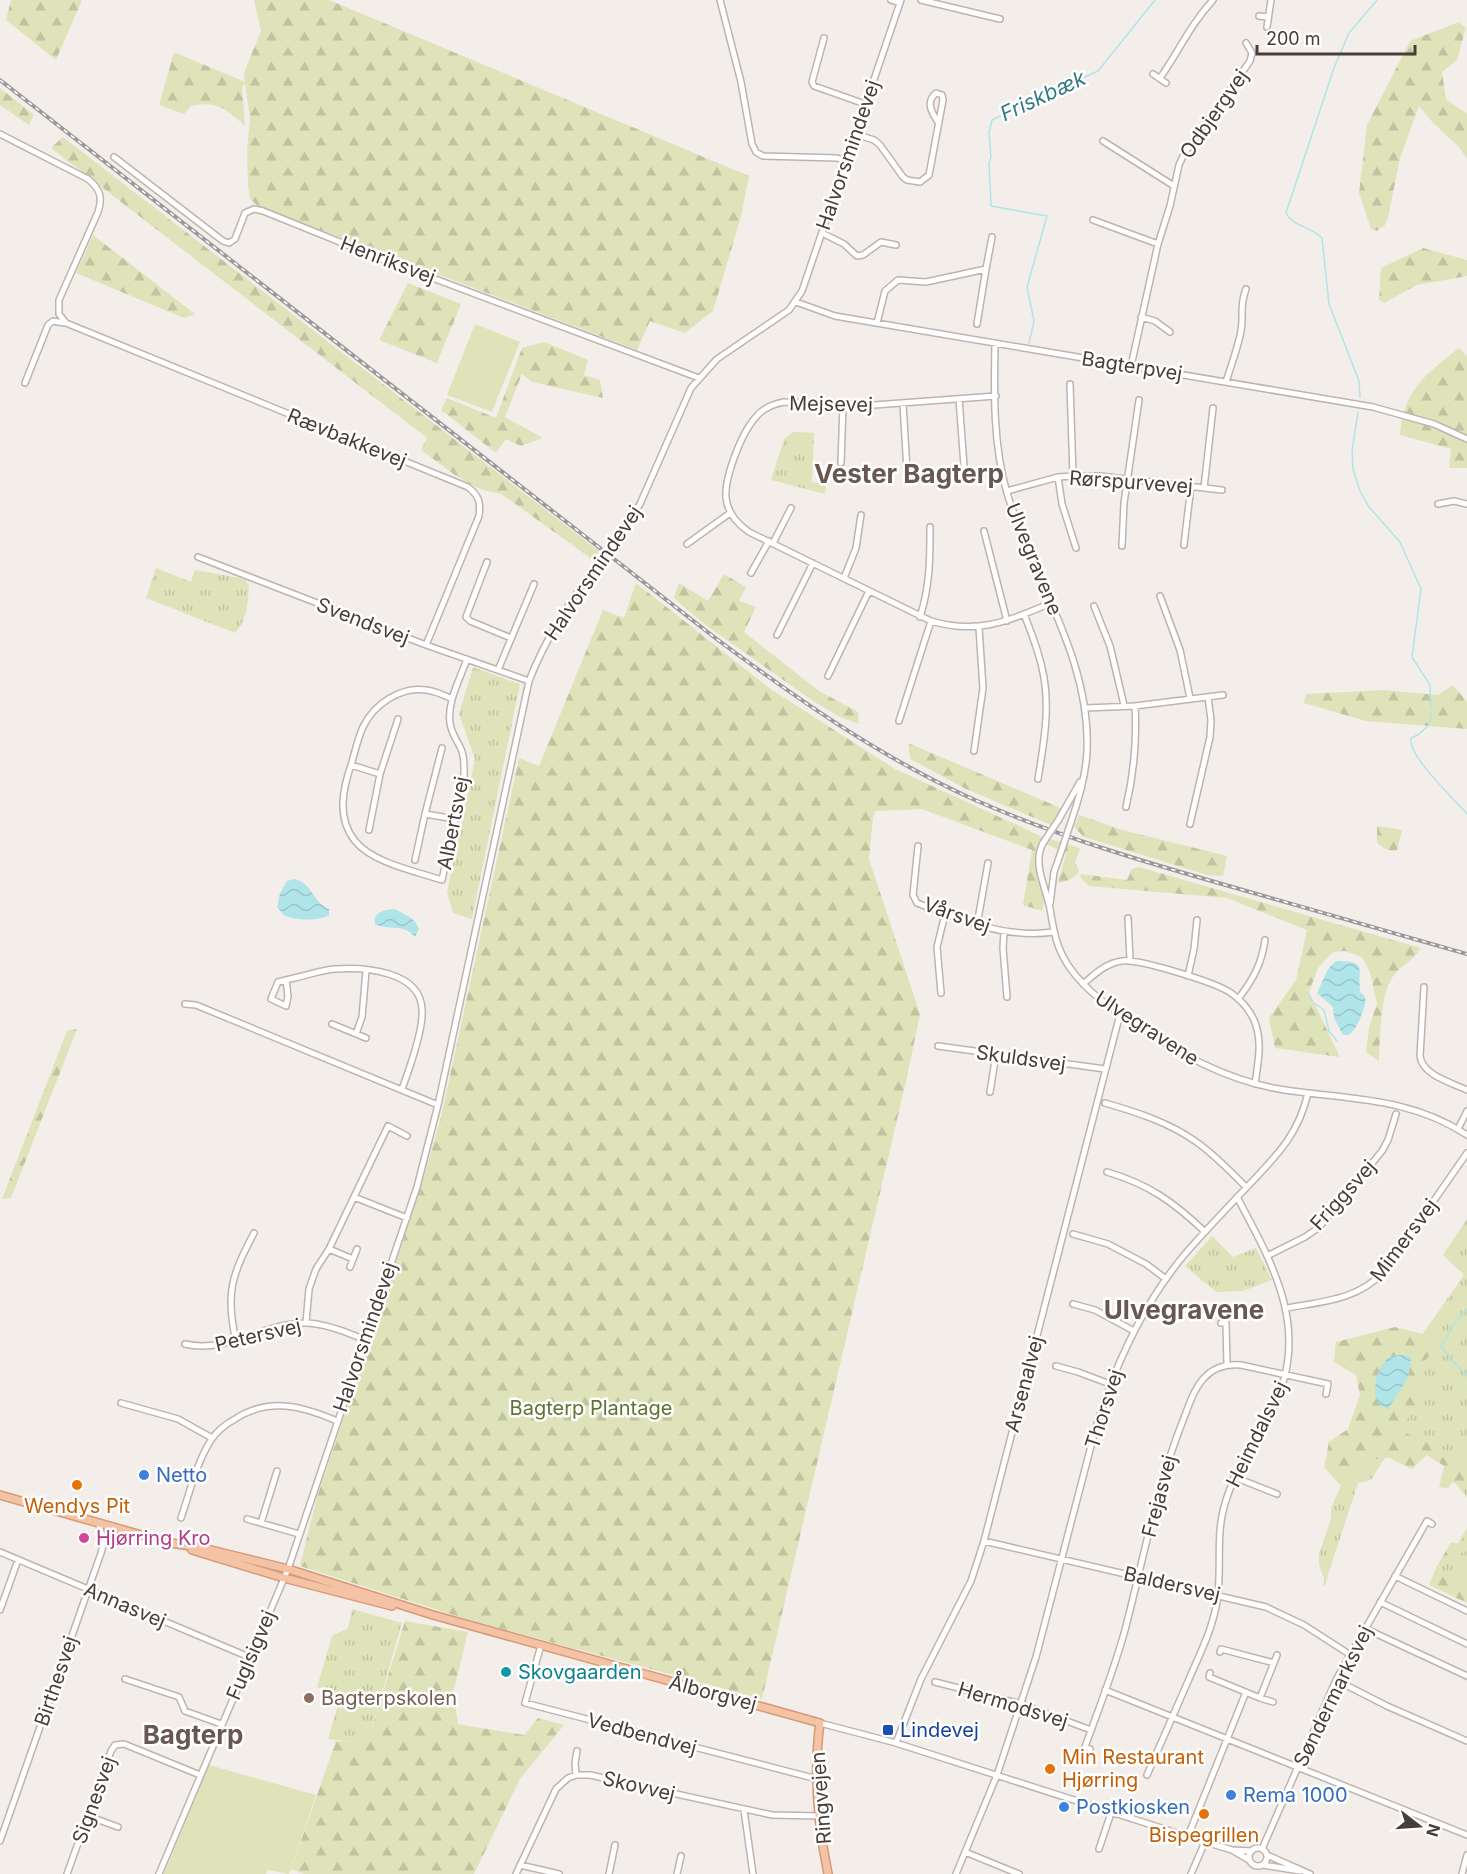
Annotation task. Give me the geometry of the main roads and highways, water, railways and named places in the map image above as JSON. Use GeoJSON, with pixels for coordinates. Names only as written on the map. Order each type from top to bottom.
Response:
{"type":"FeatureCollection","features":[{"type":"Feature","properties":{"kind":"main road","name":"Ålborgvej"},"geometry":{"type":"LineString","coordinates":[[0,1495],[171,1543],[284,1578],[432,1615],[820,1723]]}},
{"type":"Feature","properties":{"kind":"main road","name":"Ålborgvej"},"geometry":{"type":"LineString","coordinates":[[171,1543],[204,1548],[288,1569],[432,1615]]}},
{"type":"Feature","properties":{"kind":"main road","name":"Ringvejen"},"geometry":{"type":"LineString","coordinates":[[820,1723],[817,1743],[817,1779],[819,1816],[828,1874]]}},
{"type":"Feature","properties":{"kind":"water"},"geometry":{"type":"Polygon","coordinates":[[[294,879],[309,888],[319,902],[329,909],[329,915],[307,920],[284,915],[277,907],[280,893],[287,881],[294,879]]]}},
{"type":"Feature","properties":{"kind":"water"},"geometry":{"type":"Polygon","coordinates":[[[394,909],[415,922],[419,929],[415,937],[406,930],[375,924],[377,914],[394,909]]]}},
{"type":"Feature","properties":{"kind":"water"},"geometry":{"type":"Polygon","coordinates":[[[1336,961],[1346,961],[1357,965],[1360,972],[1360,990],[1365,998],[1359,1022],[1347,1035],[1343,1035],[1334,1018],[1333,1007],[1317,993],[1328,969],[1336,961]]]}},
{"type":"Feature","properties":{"kind":"water"},"geometry":{"type":"Polygon","coordinates":[[[1402,1355],[1410,1357],[1409,1371],[1404,1384],[1388,1409],[1379,1404],[1376,1399],[1377,1377],[1387,1359],[1402,1355]]]}},
{"type":"Feature","properties":{"kind":"waterway","name":"Friskbæk"},"geometry":{"type":"LineString","coordinates":[[1029,343],[1034,321],[1027,287],[1047,216],[991,206],[989,132],[992,120],[1098,71],[1155,0]]}},
{"type":"Feature","properties":{"kind":"waterway"},"geometry":{"type":"LineString","coordinates":[[1360,397],[1359,381],[1329,304],[1322,238],[1293,221],[1286,213],[1334,68],[1349,33],[1377,0]]}},
{"type":"Feature","properties":{"kind":"waterway"},"geometry":{"type":"LineString","coordinates":[[1358,412],[1352,451],[1353,469],[1360,491],[1369,507],[1400,542],[1421,589],[1412,657],[1430,685],[1431,708]]}},
{"type":"Feature","properties":{"kind":"waterway"},"geometry":{"type":"LineString","coordinates":[[1431,712],[1429,725],[1411,738],[1412,746],[1424,766],[1467,814]]}},
{"type":"Feature","properties":{"kind":"waterway"},"geometry":{"type":"LineString","coordinates":[[1310,996],[1312,1001]]}},
{"type":"Feature","properties":{"kind":"waterway"},"geometry":{"type":"LineString","coordinates":[[1314,1003],[1324,1010],[1329,1031],[1337,1041]]}},
{"type":"Feature","properties":{"kind":"waterway"},"geometry":{"type":"LineString","coordinates":[[1467,1309],[1455,1322],[1441,1347],[1467,1376]]}},
{"type":"Feature","properties":{"kind":"railway"},"geometry":{"type":"LineString","coordinates":[[0,80],[714,637],[840,726],[873,746],[975,800],[1071,838],[1170,869],[1467,954]]}},
{"type":"Feature","properties":{"kind":"place","name":"Netto"},"geometry":{"type":"Point","coordinates":[144,1475]}},
{"type":"Feature","properties":{"kind":"place","name":"Wendys Pit"},"geometry":{"type":"Point","coordinates":[77,1485]}},
{"type":"Feature","properties":{"kind":"place","name":"Hjørring Kro"},"geometry":{"type":"Point","coordinates":[84,1538]}},
{"type":"Feature","properties":{"kind":"place","name":"Skovgaarden"},"geometry":{"type":"Point","coordinates":[506,1672]}},
{"type":"Feature","properties":{"kind":"place","name":"Bagterpskolen"},"geometry":{"type":"Point","coordinates":[309,1698]}},
{"type":"Feature","properties":{"kind":"place","name":"Lindevej"},"geometry":{"type":"Point","coordinates":[888,1730]}},
{"type":"Feature","properties":{"kind":"place","name":"Min Restaurant Hjørring"},"geometry":{"type":"Point","coordinates":[1050,1769]}},
{"type":"Feature","properties":{"kind":"place","name":"Rema 1000"},"geometry":{"type":"Point","coordinates":[1231,1795]}},
{"type":"Feature","properties":{"kind":"place","name":"Postkiosken"},"geometry":{"type":"Point","coordinates":[1064,1807]}},
{"type":"Feature","properties":{"kind":"place","name":"Bispegrillen"},"geometry":{"type":"Point","coordinates":[1204,1814]}},
{"type":"Feature","properties":{"kind":"district","name":"Vester Bagterp"},"geometry":{"type":"Point","coordinates":[909,474]}},
{"type":"Feature","properties":{"kind":"district","name":"Ulvegravene"},"geometry":{"type":"Point","coordinates":[1184,1310]}},
{"type":"Feature","properties":{"kind":"district","name":"Bagterp"},"geometry":{"type":"Point","coordinates":[193,1735]}},
{"type":"Feature","properties":{"kind":"park label","name":"Bagterp Plantage"},"geometry":{"type":"Point","coordinates":[591,1408]}}]}
